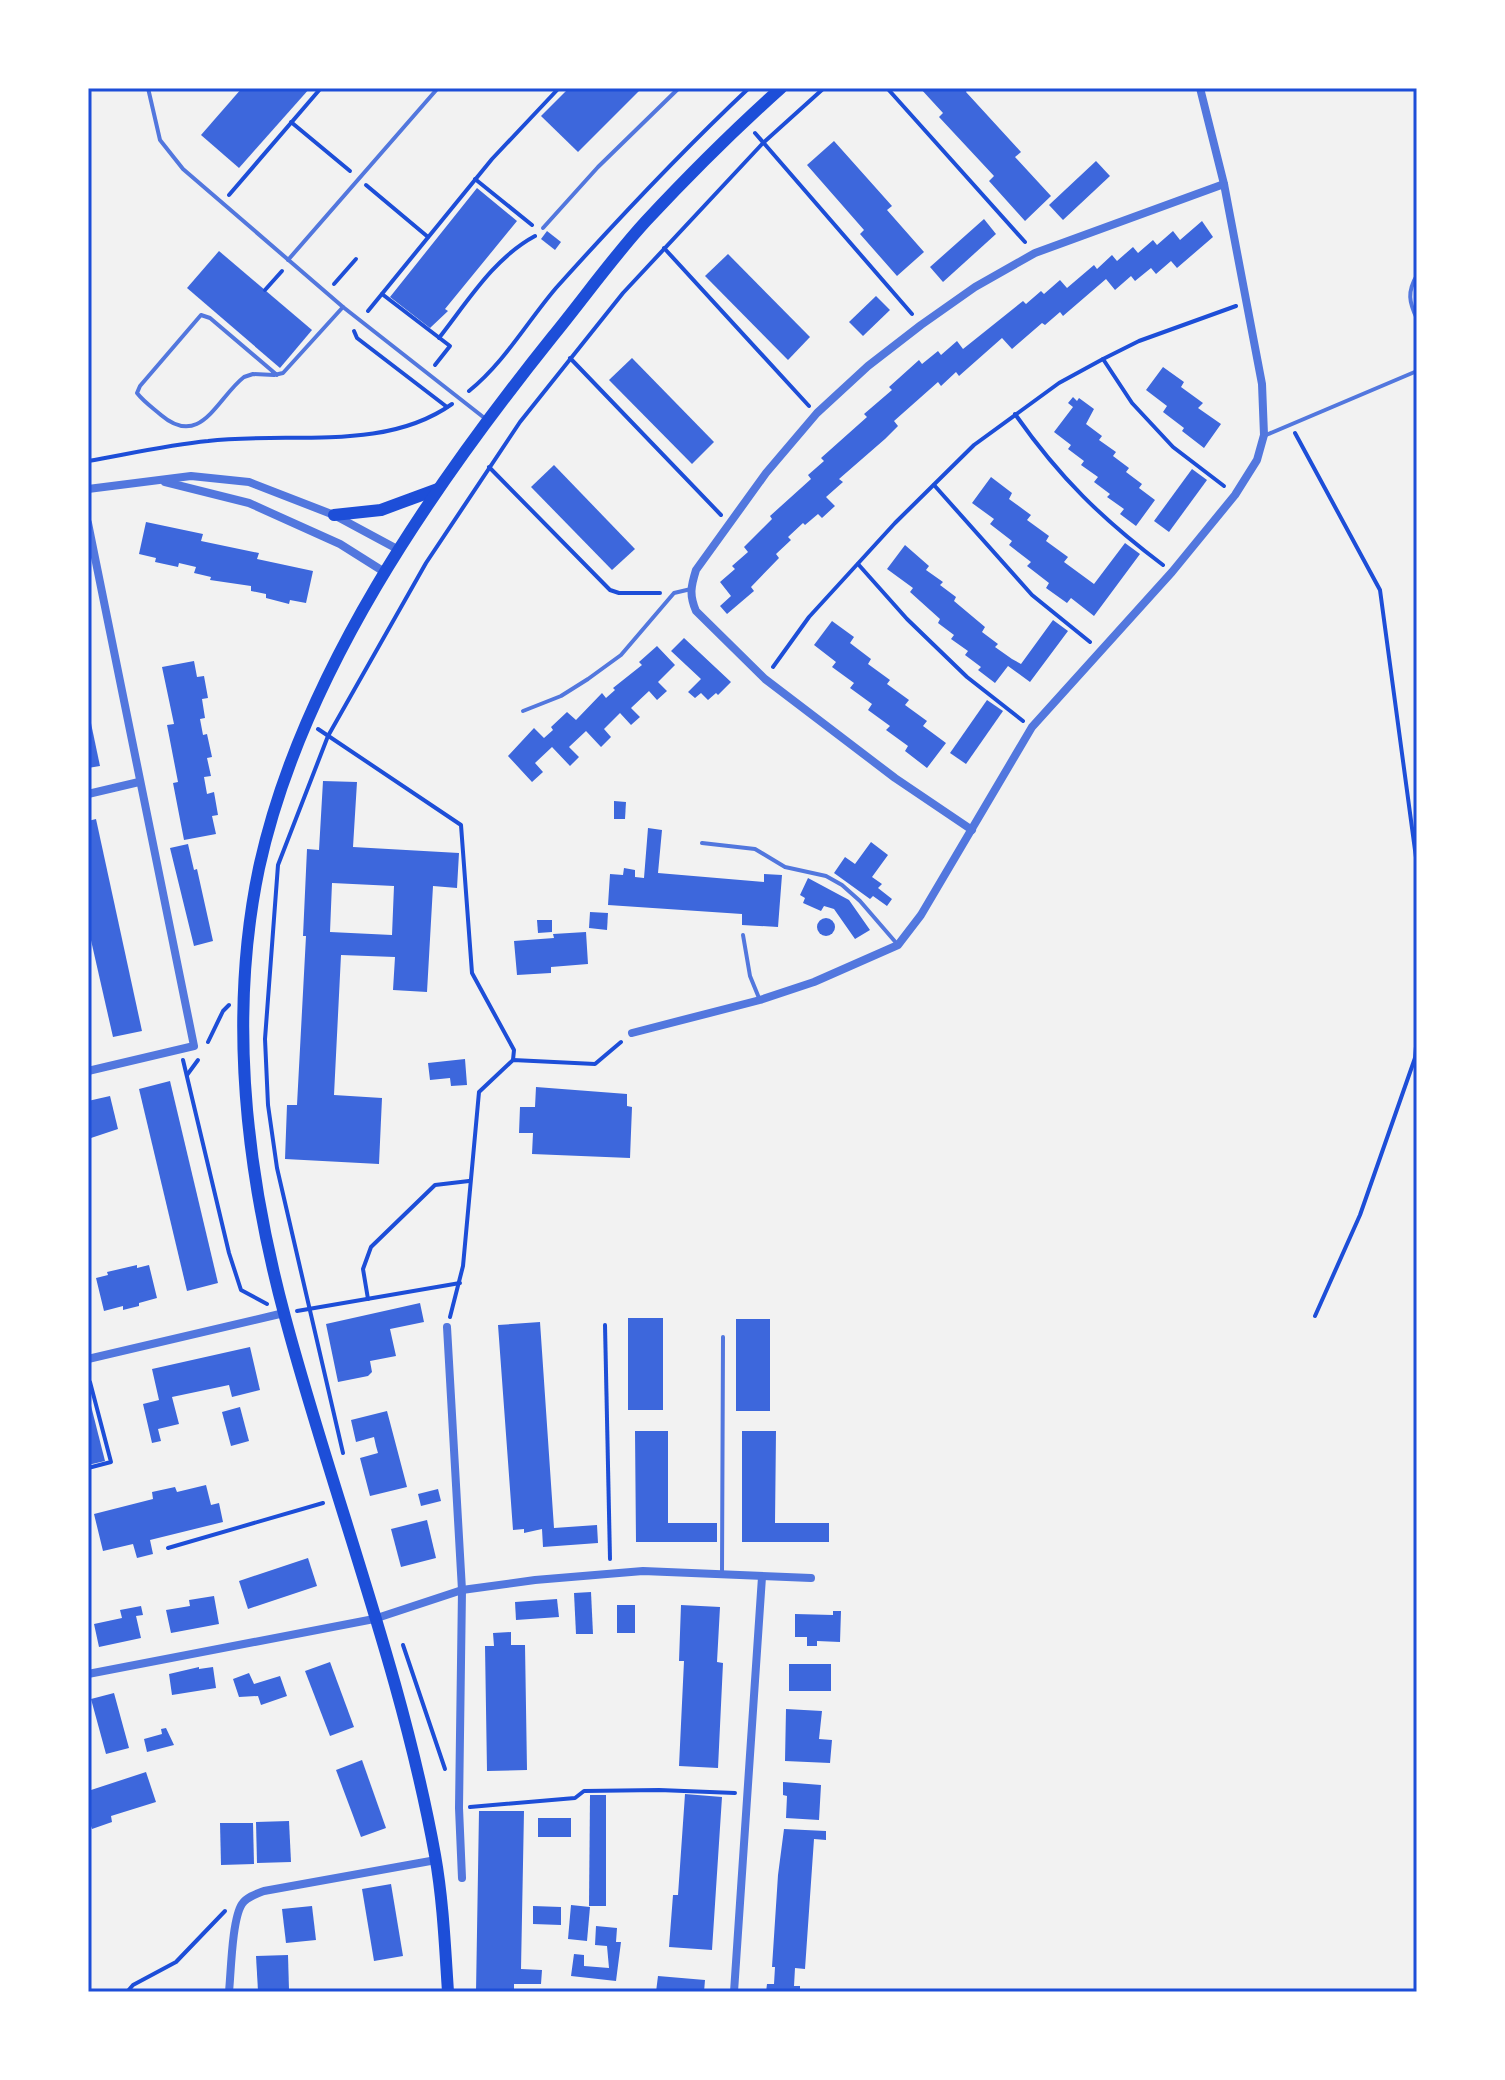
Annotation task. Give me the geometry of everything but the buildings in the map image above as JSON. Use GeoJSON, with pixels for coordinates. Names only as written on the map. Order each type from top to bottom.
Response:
{"type":"FeatureCollection","features":[{"type":"Feature","properties":{"kind":"main road"},"geometry":{"type":"LineString","coordinates":[[448,1992],[436,1860],[415,1758],[284,1313],[250,1146],[243,993],[251,913],[274,816],[307,723],[344,646],[438,489],[487,420],[643,225],[744,121],[781,88]]}},
{"type":"Feature","properties":{"kind":"main road"},"geometry":{"type":"LineString","coordinates":[[334,515],[381,510],[438,489]]}},
{"type":"Feature","properties":{"kind":"street"},"geometry":{"type":"LineString","coordinates":[[632,1033],[760,1000],[814,982],[898,945],[921,915],[1032,727],[1172,572],[1235,495],[1257,460],[1264,435],[1262,384],[1224,184],[1200,88]]}},
{"type":"Feature","properties":{"kind":"street"},"geometry":{"type":"LineString","coordinates":[[972,830],[895,778],[765,679],[696,611],[691,589],[696,570],[728,523],[817,413],[868,366],[921,325],[975,287],[1035,253],[1224,184]]}},
{"type":"Feature","properties":{"kind":"street"},"geometry":{"type":"LineString","coordinates":[[88,489],[191,476],[249,482],[334,515],[399,550]]}},
{"type":"Feature","properties":{"kind":"street"},"geometry":{"type":"LineString","coordinates":[[160,481],[249,503],[340,544],[386,573]]}},
{"type":"Feature","properties":{"kind":"street"},"geometry":{"type":"LineString","coordinates":[[88,523],[194,1046],[88,1071]]}},
{"type":"Feature","properties":{"kind":"street"},"geometry":{"type":"LineString","coordinates":[[88,794],[139,782]]}},
{"type":"Feature","properties":{"kind":"street"},"geometry":{"type":"LineString","coordinates":[[88,1359],[284,1313]]}},
{"type":"Feature","properties":{"kind":"street"},"geometry":{"type":"LineString","coordinates":[[447,1327],[462,1590],[459,1808],[462,1878]]}},
{"type":"Feature","properties":{"kind":"street"},"geometry":{"type":"LineString","coordinates":[[88,1674],[374,1619],[462,1590],[643,1571],[811,1578]]}},
{"type":"Feature","properties":{"kind":"street"},"geometry":{"type":"LineString","coordinates":[[734,1992],[762,1577]]}},
{"type":"Feature","properties":{"kind":"street"},"geometry":{"type":"LineString","coordinates":[[229,1992],[237,1920],[247,1899],[264,1891],[436,1860]]}},
{"type":"Feature","properties":{"kind":"lane"},"geometry":{"type":"LineString","coordinates":[[148,88],[160,140],[183,169],[326,293],[487,420]]}},
{"type":"Feature","properties":{"kind":"lane"},"geometry":{"type":"LineString","coordinates":[[289,261],[343,194],[438,88]]}},
{"type":"Feature","properties":{"kind":"lane"},"geometry":{"type":"LineString","coordinates":[[543,228],[598,167],[679,88]]}},
{"type":"Feature","properties":{"kind":"lane"},"geometry":{"type":"LineString","coordinates":[[1417,275],[1409,288],[1410,305],[1417,319]]}},
{"type":"Feature","properties":{"kind":"lane"},"geometry":{"type":"LineString","coordinates":[[277,375],[210,318],[201,315],[137,393],[171,423],[182,427],[202,422],[244,377],[253,374],[277,375],[291,367],[343,307]]}},
{"type":"Feature","properties":{"kind":"lane"},"geometry":{"type":"LineString","coordinates":[[1264,435],[1417,371]]}},
{"type":"Feature","properties":{"kind":"lane"},"geometry":{"type":"LineString","coordinates":[[523,711],[561,696],[621,655],[674,593],[691,589]]}},
{"type":"Feature","properties":{"kind":"lane"},"geometry":{"type":"LineString","coordinates":[[702,843],[755,849],[785,867],[826,876],[860,901],[898,945]]}},
{"type":"Feature","properties":{"kind":"lane"},"geometry":{"type":"LineString","coordinates":[[743,935],[750,976],[760,1000]]}},
{"type":"Feature","properties":{"kind":"lane"},"geometry":{"type":"LineString","coordinates":[[721,1575],[723,1337]]}},
{"type":"Feature","properties":{"kind":"path"},"geometry":{"type":"LineString","coordinates":[[222,203],[321,88]]}},
{"type":"Feature","properties":{"kind":"path"},"geometry":{"type":"LineString","coordinates":[[447,407],[353,333],[475,179],[559,88]]}},
{"type":"Feature","properties":{"kind":"path"},"geometry":{"type":"LineString","coordinates":[[88,461],[210,440],[342,436],[390,431],[435,416],[486,377],[621,215],[749,88]]}},
{"type":"Feature","properties":{"kind":"path"},"geometry":{"type":"LineString","coordinates":[[344,1454],[277,1168],[268,1105],[265,1039],[278,865],[328,736],[426,563],[489,467],[623,293],[763,143],[824,88]]}},
{"type":"Feature","properties":{"kind":"path"},"geometry":{"type":"LineString","coordinates":[[887,88],[1035,253]]}},
{"type":"Feature","properties":{"kind":"path"},"geometry":{"type":"LineString","coordinates":[[763,143],[921,325]]}},
{"type":"Feature","properties":{"kind":"path"},"geometry":{"type":"LineString","coordinates":[[439,338],[510,251],[540,231],[475,179]]}},
{"type":"Feature","properties":{"kind":"path"},"geometry":{"type":"LineString","coordinates":[[664,248],[817,413]]}},
{"type":"Feature","properties":{"kind":"path"},"geometry":{"type":"LineString","coordinates":[[326,293],[356,259]]}},
{"type":"Feature","properties":{"kind":"path"},"geometry":{"type":"LineString","coordinates":[[265,290],[289,261]]}},
{"type":"Feature","properties":{"kind":"path"},"geometry":{"type":"LineString","coordinates":[[382,294],[450,346],[427,375]]}},
{"type":"Feature","properties":{"kind":"path"},"geometry":{"type":"LineString","coordinates":[[765,679],[809,617],[974,445],[1059,383],[1103,359],[1139,341],[1247,302]]}},
{"type":"Feature","properties":{"kind":"path"},"geometry":{"type":"LineString","coordinates":[[570,358],[728,523]]}},
{"type":"Feature","properties":{"kind":"path"},"geometry":{"type":"LineString","coordinates":[[1103,359],[1132,403],[1173,447],[1235,495]]}},
{"type":"Feature","properties":{"kind":"path"},"geometry":{"type":"LineString","coordinates":[[1015,414],[1045,456],[1080,496],[1172,572]]}},
{"type":"Feature","properties":{"kind":"path"},"geometry":{"type":"LineString","coordinates":[[1290,424],[1380,590],[1417,865]]}},
{"type":"Feature","properties":{"kind":"path"},"geometry":{"type":"LineString","coordinates":[[489,467],[610,590],[619,593],[674,593]]}},
{"type":"Feature","properties":{"kind":"path"},"geometry":{"type":"LineString","coordinates":[[934,485],[1032,595],[1100,649]]}},
{"type":"Feature","properties":{"kind":"path"},"geometry":{"type":"LineString","coordinates":[[858,564],[907,619],[967,677],[1032,727]]}},
{"type":"Feature","properties":{"kind":"path"},"geometry":{"type":"LineString","coordinates":[[307,723],[461,825],[472,973],[514,1050],[513,1060],[479,1092],[460,1283],[447,1327]]}},
{"type":"Feature","properties":{"kind":"path"},"geometry":{"type":"LineString","coordinates":[[187,1075],[203,1052],[223,1011],[243,993]]}},
{"type":"Feature","properties":{"kind":"path"},"geometry":{"type":"LineString","coordinates":[[513,1060],[595,1064],[632,1033]]}},
{"type":"Feature","properties":{"kind":"path"},"geometry":{"type":"LineString","coordinates":[[1315,1316],[1360,1215],[1415,1058],[1417,1035]]}},
{"type":"Feature","properties":{"kind":"path"},"geometry":{"type":"LineString","coordinates":[[180,1050],[229,1253],[241,1290],[284,1313],[460,1283]]}},
{"type":"Feature","properties":{"kind":"path"},"geometry":{"type":"LineString","coordinates":[[368,1299],[363,1269],[371,1247],[435,1185],[469,1181]]}},
{"type":"Feature","properties":{"kind":"path"},"geometry":{"type":"LineString","coordinates":[[605,1325],[610,1574]]}},
{"type":"Feature","properties":{"kind":"path"},"geometry":{"type":"LineString","coordinates":[[88,1468],[111,1462],[90,1382]]}},
{"type":"Feature","properties":{"kind":"path"},"geometry":{"type":"LineString","coordinates":[[168,1548],[339,1499]]}},
{"type":"Feature","properties":{"kind":"path"},"geometry":{"type":"LineString","coordinates":[[402,1643],[459,1808],[575,1798],[584,1791],[749,1794]]}},
{"type":"Feature","properties":{"kind":"path"},"geometry":{"type":"LineString","coordinates":[[127,1992],[133,1985],[176,1962],[223,1912],[242,1905]]}}]}
